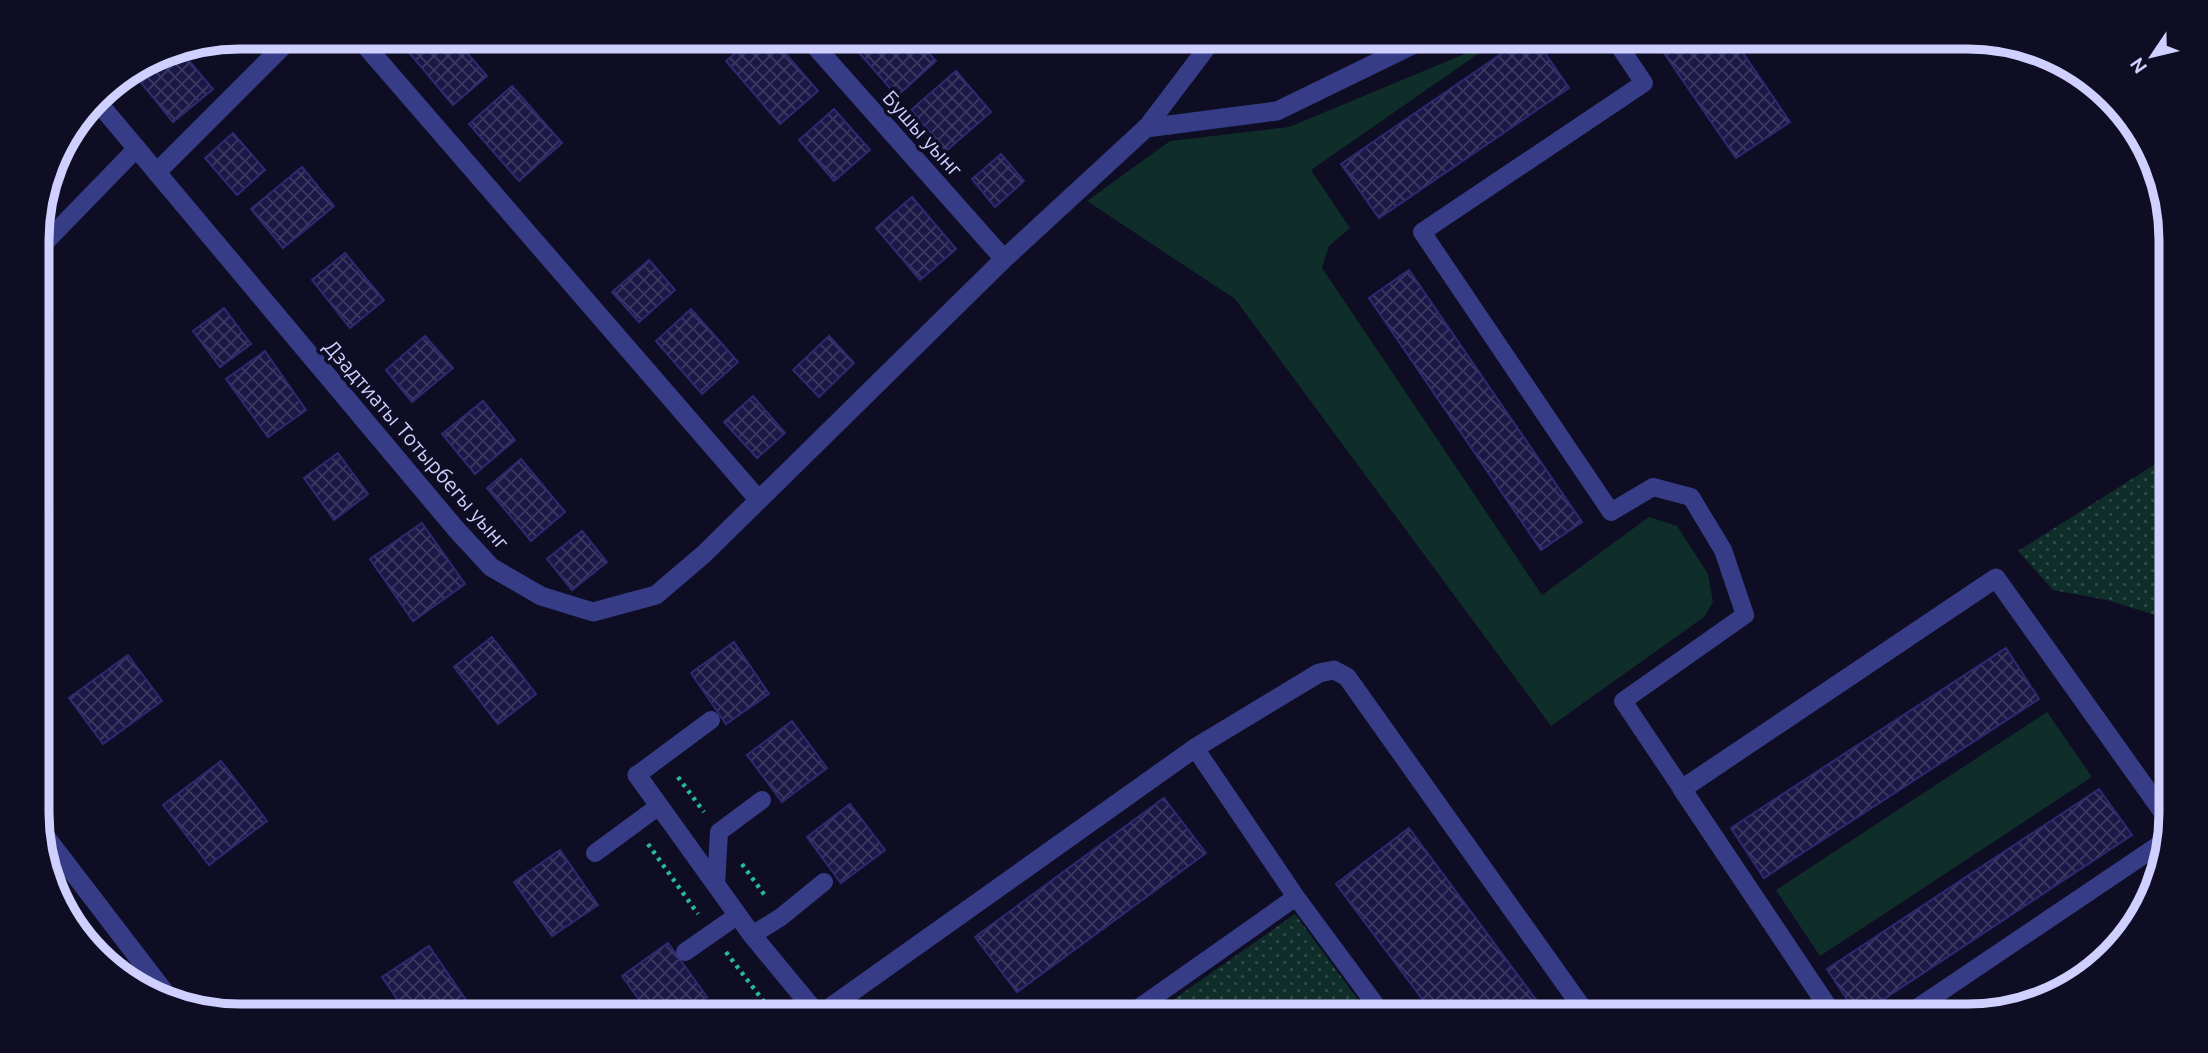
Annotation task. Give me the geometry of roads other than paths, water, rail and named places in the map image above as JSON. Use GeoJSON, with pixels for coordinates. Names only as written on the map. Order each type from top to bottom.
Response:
{"type":"FeatureCollection","features":[{"type":"Feature","properties":{"kind":"street"},"geometry":{"type":"LineString","coordinates":[[157,172],[280,49]]}},
{"type":"Feature","properties":{"kind":"street"},"geometry":{"type":"LineString","coordinates":[[368,49],[758,499]]}},
{"type":"Feature","properties":{"kind":"street","name":"Бушы уынг"},"geometry":{"type":"LineString","coordinates":[[818,49],[1004,259]]}},
{"type":"Feature","properties":{"kind":"street"},"geometry":{"type":"LineString","coordinates":[[1146,128],[1277,111],[1404,49]]}},
{"type":"Feature","properties":{"kind":"street","name":"Дзадтиаты Тотырбегы уынг"},"geometry":{"type":"LineString","coordinates":[[102,108],[455,528],[491,567],[541,596],[593,612],[656,595],[704,554],[1004,259],[1146,128]]}},
{"type":"Feature","properties":{"kind":"street"},"geometry":{"type":"LineString","coordinates":[[1826,1004],[1682,789],[1996,578],[2159,808]]}},
{"type":"Feature","properties":{"kind":"street"},"geometry":{"type":"LineString","coordinates":[[836,1004],[1195,748],[1319,673],[1334,670],[1347,677],[1579,1004]]}},
{"type":"Feature","properties":{"kind":"street"},"geometry":{"type":"LineString","coordinates":[[638,775],[752,935],[809,1004]]}},
{"type":"Feature","properties":{"kind":"street"},"geometry":{"type":"LineString","coordinates":[[53,847],[159,985]]}},
{"type":"Feature","properties":{"kind":"lane"},"geometry":{"type":"LineString","coordinates":[[1146,128],[1206,49]]}},
{"type":"Feature","properties":{"kind":"lane"},"geometry":{"type":"LineString","coordinates":[[1621,49],[1644,83],[1422,232],[1611,512],[1653,487],[1691,497],[1723,550],[1745,615],[1623,701],[1682,789]]}},
{"type":"Feature","properties":{"kind":"lane"},"geometry":{"type":"LineString","coordinates":[[49,239],[137,148]]}},
{"type":"Feature","properties":{"kind":"lane"},"geometry":{"type":"LineString","coordinates":[[638,775],[710,720]]}},
{"type":"Feature","properties":{"kind":"lane"},"geometry":{"type":"LineString","coordinates":[[1195,748],[1296,897],[1375,1004]]}},
{"type":"Feature","properties":{"kind":"lane"},"geometry":{"type":"LineString","coordinates":[[716,885],[719,832],[762,800]]}},
{"type":"Feature","properties":{"kind":"lane"},"geometry":{"type":"LineString","coordinates":[[595,853],[659,806]]}},
{"type":"Feature","properties":{"kind":"lane"},"geometry":{"type":"LineString","coordinates":[[1923,1004],[2155,847]]}},
{"type":"Feature","properties":{"kind":"lane"},"geometry":{"type":"LineString","coordinates":[[752,935],[781,917],[824,882]]}},
{"type":"Feature","properties":{"kind":"lane"},"geometry":{"type":"LineString","coordinates":[[1143,1004],[1296,897]]}},
{"type":"Feature","properties":{"kind":"lane"},"geometry":{"type":"LineString","coordinates":[[685,952],[738,915]]}}]}
